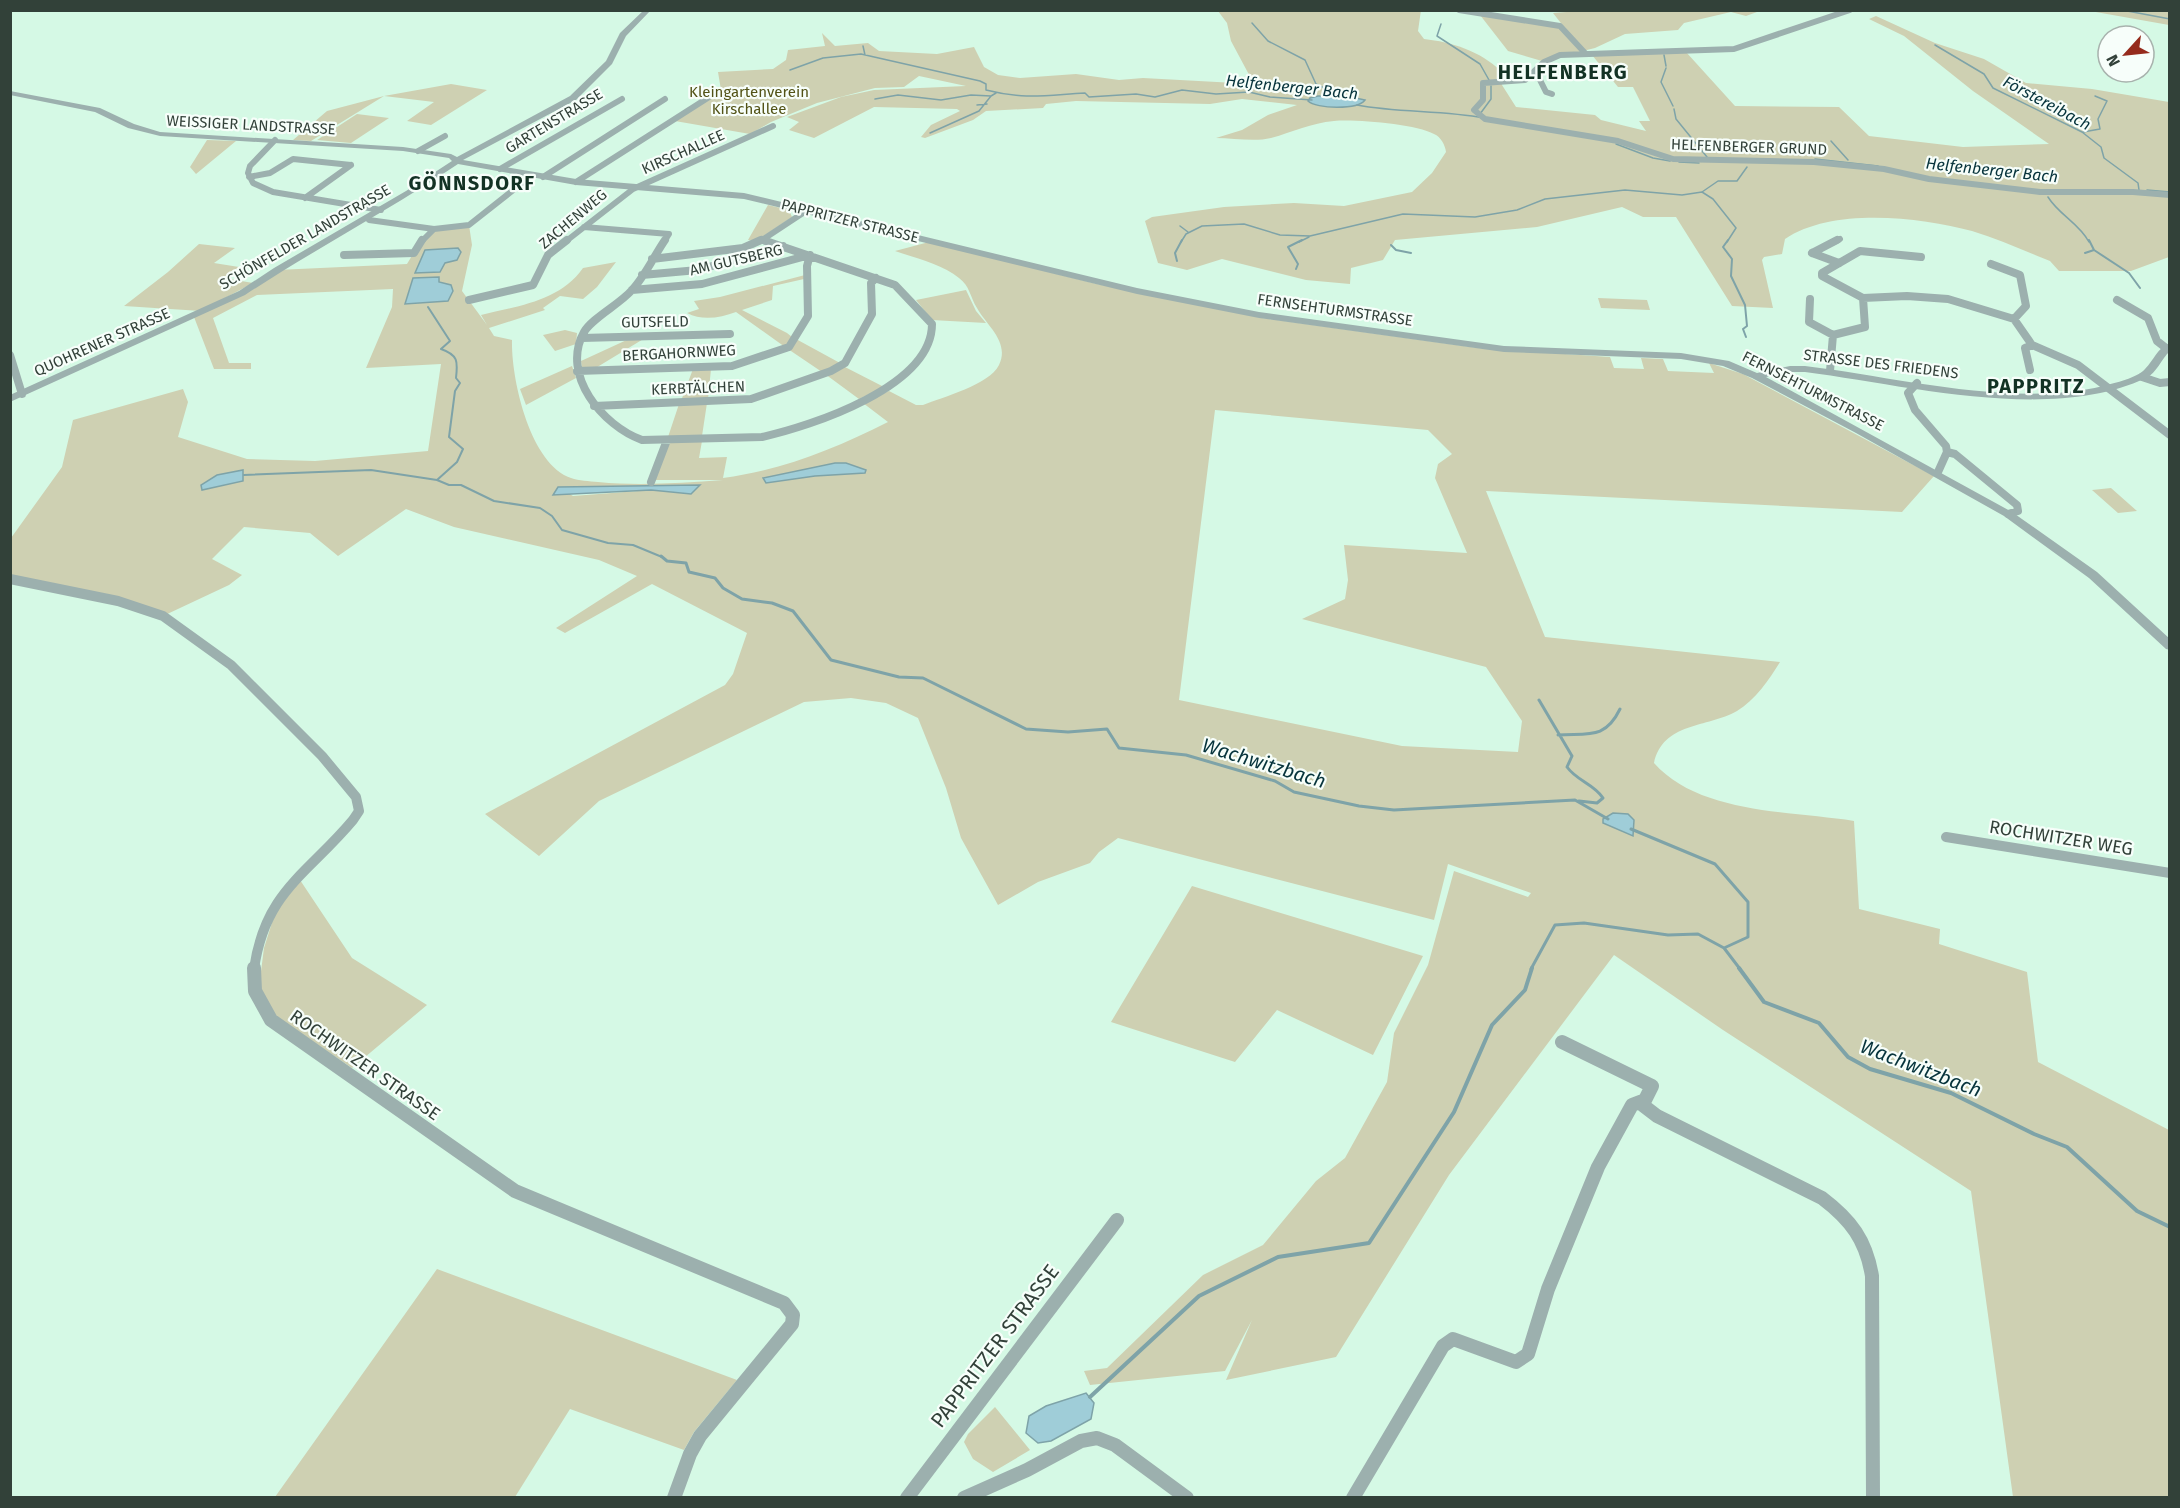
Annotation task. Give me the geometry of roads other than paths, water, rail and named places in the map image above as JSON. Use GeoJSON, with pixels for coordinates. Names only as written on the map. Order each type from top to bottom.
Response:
{"type":"FeatureCollection","features":[{"type":"Feature","properties":{"kind":"street","name":"SCHÖNFELDER LANDSTRASSE"},"geometry":{"type":"LineString","coordinates":[[205,312],[242,293],[458,162],[563,104],[614,56],[627,30],[648,10]]}},
{"type":"Feature","properties":{"kind":"street"},"geometry":{"type":"LineString","coordinates":[[1459,10],[1560,26],[1585,53]]}},
{"type":"Feature","properties":{"kind":"street"},"geometry":{"type":"LineString","coordinates":[[1526,80],[1544,62],[1553,57],[1585,53],[1724,50],[1850,10]]}},
{"type":"Feature","properties":{"kind":"street"},"geometry":{"type":"LineString","coordinates":[[1536,72],[1546,92],[1552,94]]}},
{"type":"Feature","properties":{"kind":"street"},"geometry":{"type":"LineString","coordinates":[[1526,80],[1540,83]]}},
{"type":"Feature","properties":{"kind":"street","name":"HELFENBERGER GRUND"},"geometry":{"type":"LineString","coordinates":[[1526,80],[1483,83],[1483,100],[1474,110],[1482,118],[1618,141],[1652,155],[1673,159],[1814,162],[1884,169],[1929,179],[2040,192],[2133,192],[2169,195]]}},
{"type":"Feature","properties":{"kind":"street"},"geometry":{"type":"LineString","coordinates":[[576,182],[717,92]]}},
{"type":"Feature","properties":{"kind":"street","name":"WEISSIGER LANDSTRASSE"},"geometry":{"type":"LineString","coordinates":[[10,93],[103,112],[131,126],[160,134],[418,151],[451,156],[458,162]]}},
{"type":"Feature","properties":{"kind":"street","name":"GARTENSTRASSE"},"geometry":{"type":"LineString","coordinates":[[500,169],[622,99]]}},
{"type":"Feature","properties":{"kind":"street"},"geometry":{"type":"LineString","coordinates":[[543,177],[665,99]]}},
{"type":"Feature","properties":{"kind":"street","name":"KIRSCHALLEE"},"geometry":{"type":"LineString","coordinates":[[637,187],[773,126]]}},
{"type":"Feature","properties":{"kind":"street"},"geometry":{"type":"LineString","coordinates":[[418,151],[445,136]]}},
{"type":"Feature","properties":{"kind":"street"},"geometry":{"type":"LineString","coordinates":[[249,177],[250,166],[275,140]]}},
{"type":"Feature","properties":{"kind":"street"},"geometry":{"type":"LineString","coordinates":[[249,177],[270,173],[293,159],[351,165],[305,198]]}},
{"type":"Feature","properties":{"kind":"street","name":"PAPPRITZER STRASSE"},"geometry":{"type":"LineString","coordinates":[[458,162],[576,182],[730,194],[1146,293],[1237,311]]}},
{"type":"Feature","properties":{"kind":"street"},"geometry":{"type":"LineString","coordinates":[[369,220],[434,229],[469,225],[531,176]]}},
{"type":"Feature","properties":{"kind":"street"},"geometry":{"type":"LineString","coordinates":[[249,177],[261,188],[305,198],[381,210]]}},
{"type":"Feature","properties":{"kind":"street","name":"ZACHENWEG"},"geometry":{"type":"LineString","coordinates":[[469,300],[533,285],[549,255],[621,196],[637,187]]}},
{"type":"Feature","properties":{"kind":"street"},"geometry":{"type":"LineString","coordinates":[[652,259],[743,248],[762,240],[806,211]]}},
{"type":"Feature","properties":{"kind":"street"},"geometry":{"type":"LineString","coordinates":[[584,227],[669,234],[632,290],[584,332],[576,366],[594,406],[636,439],[668,440],[775,434],[887,390],[914,366],[933,332],[932,324],[902,289],[762,240]]}},
{"type":"Feature","properties":{"kind":"street"},"geometry":{"type":"LineString","coordinates":[[344,255],[414,253],[423,238],[434,229]]}},
{"type":"Feature","properties":{"kind":"street"},"geometry":{"type":"LineString","coordinates":[[1839,263],[1812,253],[1840,239]]}},
{"type":"Feature","properties":{"kind":"street"},"geometry":{"type":"LineString","coordinates":[[642,275],[698,270],[783,246]]}},
{"type":"Feature","properties":{"kind":"street"},"geometry":{"type":"LineString","coordinates":[[1921,256],[1860,251],[1822,273],[1822,276],[1863,298],[1941,298],[2014,319],[2032,345],[2078,365],[2169,435]]}},
{"type":"Feature","properties":{"kind":"street","name":"AM GUTSBERG"},"geometry":{"type":"LineString","coordinates":[[632,290],[702,284],[810,255]]}},
{"type":"Feature","properties":{"kind":"street","name":"BERGAHORNWEG"},"geometry":{"type":"LineString","coordinates":[[577,371],[732,366],[789,347],[808,316],[807,266],[810,255]]}},
{"type":"Feature","properties":{"kind":"street"},"geometry":{"type":"LineString","coordinates":[[1990,264],[2020,275],[2023,279],[2026,306],[2014,319]]}},
{"type":"Feature","properties":{"kind":"street","name":"KERBTÄLCHEN"},"geometry":{"type":"LineString","coordinates":[[594,406],[751,399],[831,371],[845,363],[872,314],[871,283],[876,278]]}},
{"type":"Feature","properties":{"kind":"street"},"geometry":{"type":"LineString","coordinates":[[1810,299],[1809,322],[1833,335],[1865,327],[1863,298]]}},
{"type":"Feature","properties":{"kind":"street"},"geometry":{"type":"LineString","coordinates":[[2117,300],[2148,318],[2157,341],[2168,347],[2156,356],[2151,370],[2142,377]]}},
{"type":"Feature","properties":{"kind":"street","name":"FERNSEHTURMSTRASSE"},"geometry":{"type":"LineString","coordinates":[[1237,311],[1504,349],[1700,358],[1725,363],[1768,382],[1938,472],[2008,514],[2093,575],[2169,646]]}},
{"type":"Feature","properties":{"kind":"street","name":"QUOHRENER STRASSE"},"geometry":{"type":"LineString","coordinates":[[10,399],[117,349],[205,312]]}},
{"type":"Feature","properties":{"kind":"street","name":"GUTSFELD"},"geometry":{"type":"LineString","coordinates":[[582,338],[730,334]]}},
{"type":"Feature","properties":{"kind":"street"},"geometry":{"type":"LineString","coordinates":[[1830,371],[1833,335]]}},
{"type":"Feature","properties":{"kind":"street"},"geometry":{"type":"LineString","coordinates":[[2030,370],[2025,348],[2032,345]]}},
{"type":"Feature","properties":{"kind":"street"},"geometry":{"type":"LineString","coordinates":[[10,355],[22,394]]}},
{"type":"Feature","properties":{"kind":"street","name":"STRASSE DES FRIEDENS"},"geometry":{"type":"LineString","coordinates":[[1768,382],[1786,369]]}},
{"type":"Feature","properties":{"kind":"street","name":"STRASSE DES FRIEDENS"},"geometry":{"type":"LineString","coordinates":[[1756,376],[1786,369],[1830,371],[2032,396],[2064,396],[2108,390],[2142,377]]}},
{"type":"Feature","properties":{"kind":"street"},"geometry":{"type":"LineString","coordinates":[[2142,377],[2160,383],[2169,382]]}},
{"type":"Feature","properties":{"kind":"street"},"geometry":{"type":"LineString","coordinates":[[1917,383],[1908,393],[1910,403],[1947,452],[1955,454],[2017,506],[2018,511],[2008,514]]}},
{"type":"Feature","properties":{"kind":"street"},"geometry":{"type":"LineString","coordinates":[[651,482],[668,440]]}},
{"type":"Feature","properties":{"kind":"street"},"geometry":{"type":"LineString","coordinates":[[1938,472],[1947,452]]}},
{"type":"Feature","properties":{"kind":"street","name":"ROCHWITZER STRASSE"},"geometry":{"type":"LineString","coordinates":[[10,579],[118,602],[163,616],[231,665],[322,756],[356,797],[359,811],[350,826],[296,875],[269,915],[258,951],[254,989],[271,1020],[515,1191],[784,1303],[794,1316],[792,1324],[700,1436],[690,1454],[674,1497]]}},
{"type":"Feature","properties":{"kind":"street","name":"ROCHWITZER WEG"},"geometry":{"type":"LineString","coordinates":[[1946,837],[2169,873]]}},
{"type":"Feature","properties":{"kind":"street"},"geometry":{"type":"LineString","coordinates":[[1353,1497],[1443,1346],[1453,1339],[1516,1362],[1528,1354],[1548,1289],[1598,1167],[1632,1106],[1640,1103],[1652,1086],[1562,1042]]}},
{"type":"Feature","properties":{"kind":"street"},"geometry":{"type":"LineString","coordinates":[[1640,1103],[1657,1116],[1822,1198],[1843,1213],[1860,1232],[1869,1251],[1872,1276],[1874,1497]]}},
{"type":"Feature","properties":{"kind":"street","name":"PAPPRITZER STRASSE"},"geometry":{"type":"LineString","coordinates":[[907,1497],[1117,1220]]}},
{"type":"Feature","properties":{"kind":"street"},"geometry":{"type":"LineString","coordinates":[[964,1497],[1027,1470],[1081,1441],[1097,1438],[1115,1445],[1187,1497]]}},
{"type":"Feature","properties":{"kind":"water"},"geometry":{"type":"Polygon","coordinates":[[[1318,96],[1346,96],[1365,100],[1354,106],[1346,107],[1319,106],[1308,101],[1318,96]]]}},
{"type":"Feature","properties":{"kind":"water"},"geometry":{"type":"Polygon","coordinates":[[[458,248],[461,252],[457,260],[445,263],[440,272],[415,273],[425,250],[458,248]]]}},
{"type":"Feature","properties":{"kind":"water"},"geometry":{"type":"Polygon","coordinates":[[[439,277],[439,282],[451,285],[453,291],[448,301],[405,304],[413,278],[439,277]]]}},
{"type":"Feature","properties":{"kind":"water"},"geometry":{"type":"Polygon","coordinates":[[[835,463],[846,463],[866,470],[865,473],[815,476],[766,483],[763,478],[835,463]]]}},
{"type":"Feature","properties":{"kind":"water"},"geometry":{"type":"Polygon","coordinates":[[[243,470],[243,481],[202,490],[201,485],[217,475],[243,470]]]}},
{"type":"Feature","properties":{"kind":"water"},"geometry":{"type":"Polygon","coordinates":[[[700,485],[691,494],[651,490],[553,495],[558,487],[700,485]]]}},
{"type":"Feature","properties":{"kind":"water"},"geometry":{"type":"Polygon","coordinates":[[[1613,813],[1628,814],[1634,820],[1633,836],[1603,823],[1603,819],[1613,813]]]}},
{"type":"Feature","properties":{"kind":"water"},"geometry":{"type":"Polygon","coordinates":[[[1086,1393],[1094,1403],[1091,1419],[1051,1441],[1038,1443],[1026,1433],[1029,1416],[1046,1406],[1086,1393]]]}},
{"type":"Feature","properties":{"kind":"waterway"},"geometry":{"type":"LineString","coordinates":[[2122,10],[2170,19]]}},
{"type":"Feature","properties":{"kind":"waterway"},"geometry":{"type":"LineString","coordinates":[[1252,23],[1268,41],[1305,60],[1316,84],[1332,92],[1337,98]]}},
{"type":"Feature","properties":{"kind":"waterway"},"geometry":{"type":"LineString","coordinates":[[1441,24],[1437,36],[1480,64],[1489,80]]}},
{"type":"Feature","properties":{"kind":"waterway","name":"Förstereibach"},"geometry":{"type":"LineString","coordinates":[[1935,45],[1984,74],[1993,88],[2082,132],[2101,147],[2104,158],[2138,183],[2139,190]]}},
{"type":"Feature","properties":{"kind":"waterway"},"geometry":{"type":"LineString","coordinates":[[863,46],[865,55]]}},
{"type":"Feature","properties":{"kind":"waterway","name":"Helfenberger Bach"},"geometry":{"type":"LineString","coordinates":[[790,70],[823,58],[865,55]]}},
{"type":"Feature","properties":{"kind":"waterway","name":"Helfenberger Bach"},"geometry":{"type":"LineString","coordinates":[[865,55],[980,81],[986,84],[986,90],[1013,95],[1085,93],[1089,97],[1136,94],[1155,97],[1182,90],[1216,94],[1249,92],[1270,97],[1312,100]]}},
{"type":"Feature","properties":{"kind":"waterway"},"geometry":{"type":"LineString","coordinates":[[1664,55],[1666,66]]}},
{"type":"Feature","properties":{"kind":"waterway"},"geometry":{"type":"LineString","coordinates":[[1666,68],[1661,82],[1673,106]]}},
{"type":"Feature","properties":{"kind":"waterway"},"geometry":{"type":"LineString","coordinates":[[1480,114],[1491,99],[1491,86]]}},
{"type":"Feature","properties":{"kind":"waterway","name":"Helfenberger Bach"},"geometry":{"type":"LineString","coordinates":[[991,96],[996,93]]}},
{"type":"Feature","properties":{"kind":"waterway"},"geometry":{"type":"LineString","coordinates":[[875,99],[898,95],[941,100],[971,95],[991,96]]}},
{"type":"Feature","properties":{"kind":"waterway"},"geometry":{"type":"LineString","coordinates":[[984,104],[991,96]]}},
{"type":"Feature","properties":{"kind":"waterway"},"geometry":{"type":"LineString","coordinates":[[2083,132],[2100,129],[2098,119],[2107,101],[2095,96]]}},
{"type":"Feature","properties":{"kind":"waterway"},"geometry":{"type":"LineString","coordinates":[[930,133],[979,111],[984,104]]}},
{"type":"Feature","properties":{"kind":"waterway"},"geometry":{"type":"LineString","coordinates":[[977,105],[984,104]]}},
{"type":"Feature","properties":{"kind":"waterway","name":"Helfenberger Bach"},"geometry":{"type":"LineString","coordinates":[[1357,105],[1484,118]]}},
{"type":"Feature","properties":{"kind":"waterway"},"geometry":{"type":"LineString","coordinates":[[1674,109],[1676,119],[1707,157]]}},
{"type":"Feature","properties":{"kind":"waterway"},"geometry":{"type":"LineString","coordinates":[[1831,141],[1848,160]]}},
{"type":"Feature","properties":{"kind":"waterway","name":"Helfenberger Bach"},"geometry":{"type":"LineString","coordinates":[[1616,144],[1653,158],[1670,161]]}},
{"type":"Feature","properties":{"kind":"waterway","name":"Helfenberger Bach"},"geometry":{"type":"LineString","coordinates":[[1815,159],[1878,166]]}},
{"type":"Feature","properties":{"kind":"waterway","name":"Helfenberger Bach"},"geometry":{"type":"LineString","coordinates":[[1679,162],[1699,163]]}},
{"type":"Feature","properties":{"kind":"waterway"},"geometry":{"type":"LineString","coordinates":[[1702,192],[1718,181],[1737,181],[1747,167]]}},
{"type":"Feature","properties":{"kind":"waterway"},"geometry":{"type":"LineString","coordinates":[[1181,242],[1186,234],[1202,226],[1244,224],[1280,235],[1310,236],[1403,214],[1475,217],[1517,210],[1545,199],[1625,190],[1682,195],[1702,192]]}},
{"type":"Feature","properties":{"kind":"waterway","name":"Helfenberger Bach"},"geometry":{"type":"LineString","coordinates":[[2147,190],[2170,192]]}},
{"type":"Feature","properties":{"kind":"waterway"},"geometry":{"type":"LineString","coordinates":[[1702,192],[1713,199],[1736,228],[1727,242]]}},
{"type":"Feature","properties":{"kind":"waterway"},"geometry":{"type":"LineString","coordinates":[[2048,197],[2080,229],[2089,242]]}},
{"type":"Feature","properties":{"kind":"waterway"},"geometry":{"type":"LineString","coordinates":[[1180,226],[1188,232]]}},
{"type":"Feature","properties":{"kind":"waterway"},"geometry":{"type":"LineString","coordinates":[[1299,242],[1309,237]]}},
{"type":"Feature","properties":{"kind":"waterway"},"geometry":{"type":"LineString","coordinates":[[1177,261],[1175,253],[1182,240]]}},
{"type":"Feature","properties":{"kind":"waterway"},"geometry":{"type":"LineString","coordinates":[[1296,269],[1298,264],[1288,247],[1302,240]]}},
{"type":"Feature","properties":{"kind":"waterway"},"geometry":{"type":"LineString","coordinates":[[1728,240],[1723,247],[1732,259],[1731,276],[1745,305],[1747,326],[1743,329],[1746,337]]}},
{"type":"Feature","properties":{"kind":"waterway"},"geometry":{"type":"LineString","coordinates":[[2089,240],[2094,250]]}},
{"type":"Feature","properties":{"kind":"waterway"},"geometry":{"type":"LineString","coordinates":[[1391,245],[1396,250],[1411,253]]}},
{"type":"Feature","properties":{"kind":"waterway"},"geometry":{"type":"LineString","coordinates":[[2085,253],[2094,250]]}},
{"type":"Feature","properties":{"kind":"waterway"},"geometry":{"type":"LineString","coordinates":[[2094,250],[2129,273],[2140,288]]}},
{"type":"Feature","properties":{"kind":"waterway","name":"Wachwitzbach"},"geometry":{"type":"LineString","coordinates":[[428,307],[450,341],[441,349],[456,359],[456,378],[460,383],[455,391],[449,437],[463,449],[457,462],[437,480]]}},
{"type":"Feature","properties":{"kind":"waterway"},"geometry":{"type":"LineString","coordinates":[[244,475],[371,470],[437,480]]}},
{"type":"Feature","properties":{"kind":"waterway","name":"Wachwitzbach"},"geometry":{"type":"LineString","coordinates":[[437,480],[449,485],[461,485],[494,501],[540,508],[552,516],[562,530],[608,543],[633,545],[662,557]]}},
{"type":"Feature","properties":{"kind":"waterway","name":"Wachwitzbach"},"geometry":{"type":"LineString","coordinates":[[661,556],[667,561],[686,563],[689,572],[715,578],[723,588],[742,599],[772,603],[793,611],[831,660],[899,677],[923,678],[1026,729],[1068,732],[1107,729],[1119,748],[1186,755],[1275,781],[1294,792],[1359,806],[1394,810],[1575,800],[1608,819]]}},
{"type":"Feature","properties":{"kind":"waterway"},"geometry":{"type":"LineString","coordinates":[[1539,700],[1560,735]]}},
{"type":"Feature","properties":{"kind":"waterway"},"geometry":{"type":"LineString","coordinates":[[1560,735],[1587,734],[1602,730],[1608,726],[1620,709]]}},
{"type":"Feature","properties":{"kind":"waterway"},"geometry":{"type":"LineString","coordinates":[[1560,735],[1572,756],[1567,767],[1603,798],[1597,803],[1579,801]]}},
{"type":"Feature","properties":{"kind":"waterway","name":"Wachwitzbach"},"geometry":{"type":"LineString","coordinates":[[1631,829],[1715,864],[1748,902],[1748,937],[1724,948]]}},
{"type":"Feature","properties":{"kind":"waterway"},"geometry":{"type":"LineString","coordinates":[[1531,969],[1555,925],[1584,923],[1668,935],[1698,934],[1724,948]]}},
{"type":"Feature","properties":{"kind":"waterway","name":"Wachwitzbach"},"geometry":{"type":"LineString","coordinates":[[1724,948],[1740,969]]}},
{"type":"Feature","properties":{"kind":"waterway"},"geometry":{"type":"LineString","coordinates":[[1090,1397],[1199,1296],[1278,1257],[1369,1243],[1454,1112],[1492,1025],[1525,990],[1532,968]]}},
{"type":"Feature","properties":{"kind":"waterway","name":"Wachwitzbach"},"geometry":{"type":"LineString","coordinates":[[1739,968],[1764,1002],[1819,1023],[1848,1057],[1870,1069],[1951,1093],[2034,1134],[2067,1147],[2137,1211],[2170,1227]]}},
{"type":"Feature","properties":{"kind":"district","name":"HELFENBERG"},"geometry":{"type":"Point","coordinates":[1563,72]}},
{"type":"Feature","properties":{"kind":"district","name":"GÖNNSDORF"},"geometry":{"type":"Point","coordinates":[472,183]}},
{"type":"Feature","properties":{"kind":"district","name":"PAPPRITZ"},"geometry":{"type":"Point","coordinates":[2036,386]}},
{"type":"Feature","properties":{"kind":"park label","name":"Kleingartenverein Kirschallee"},"geometry":{"type":"Point","coordinates":[749,100]}}]}
